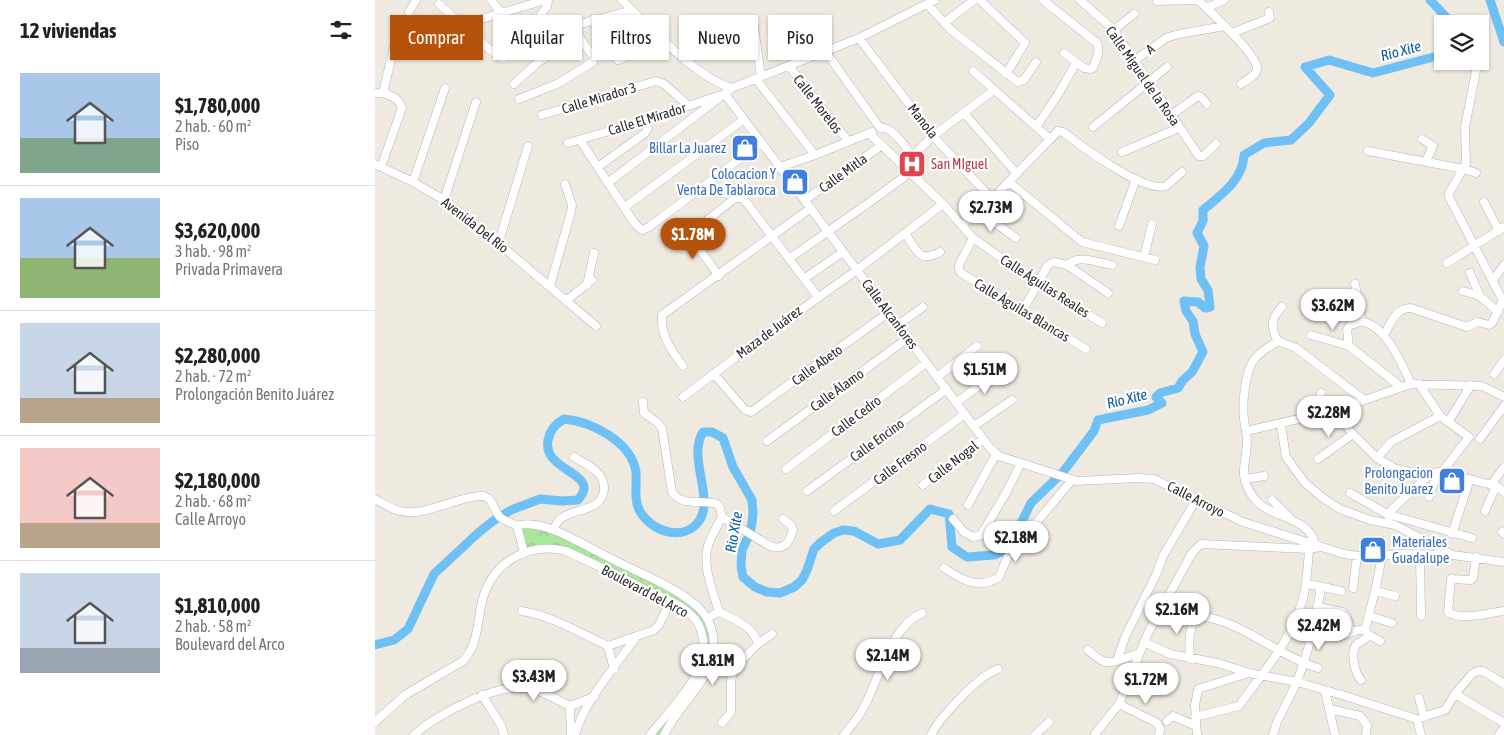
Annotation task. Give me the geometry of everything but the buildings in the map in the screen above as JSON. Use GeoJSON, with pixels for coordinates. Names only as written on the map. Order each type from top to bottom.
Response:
{"type":"FeatureCollection","features":[{"type":"Feature","properties":{"kind":"street"},"geometry":{"type":"LineString","coordinates":[[409,12],[416,0]]}},
{"type":"Feature","properties":{"kind":"street"},"geometry":{"type":"LineString","coordinates":[[491,0],[502,14]]}},
{"type":"Feature","properties":{"kind":"street"},"geometry":{"type":"LineString","coordinates":[[483,20],[547,0],[547,6],[515,53],[509,57],[500,57],[483,43]]}},
{"type":"Feature","properties":{"kind":"street"},"geometry":{"type":"LineString","coordinates":[[621,0],[686,60],[712,79],[733,88]]}},
{"type":"Feature","properties":{"kind":"street"},"geometry":{"type":"LineString","coordinates":[[944,23],[974,0]]}},
{"type":"Feature","properties":{"kind":"street"},"geometry":{"type":"LineString","coordinates":[[980,0],[1025,43],[1006,74]]}},
{"type":"Feature","properties":{"kind":"street"},"geometry":{"type":"LineString","coordinates":[[1043,0],[1099,46],[1099,51],[1091,69],[1076,63],[1064,53]]}},
{"type":"Feature","properties":{"kind":"street","name":"Calle Miguel de la Rosa"},"geometry":{"type":"LineString","coordinates":[[1080,0],[1114,30],[1197,154],[1201,157],[1216,144]]}},
{"type":"Feature","properties":{"kind":"street"},"geometry":{"type":"LineString","coordinates":[[1157,1],[1199,0],[1232,33],[1253,58],[1257,68],[1256,73],[1241,84]]}},
{"type":"Feature","properties":{"kind":"street"},"geometry":{"type":"LineString","coordinates":[[1206,8],[1224,0]]}},
{"type":"Feature","properties":{"kind":"street"},"geometry":{"type":"LineString","coordinates":[[832,49],[932,2],[944,23],[1006,74],[1019,82],[1024,80],[1036,62]]}},
{"type":"Feature","properties":{"kind":"street"},"geometry":{"type":"LineString","coordinates":[[439,4],[450,15]]}},
{"type":"Feature","properties":{"kind":"street"},"geometry":{"type":"LineString","coordinates":[[612,15],[632,10]]}},
{"type":"Feature","properties":{"kind":"street"},"geometry":{"type":"LineString","coordinates":[[1232,33],[1270,18],[1269,12]]}},
{"type":"Feature","properties":{"kind":"street"},"geometry":{"type":"LineString","coordinates":[[1114,30],[1133,14]]}},
{"type":"Feature","properties":{"kind":"street"},"geometry":{"type":"LineString","coordinates":[[582,23],[592,20]]}},
{"type":"Feature","properties":{"kind":"street","name":"A"},"geometry":{"type":"LineString","coordinates":[[1134,61],[1166,38],[1225,26]]}},
{"type":"Feature","properties":{"kind":"street","name":"Manola"},"geometry":{"type":"LineString","coordinates":[[859,38],[933,136],[992,199]]}},
{"type":"Feature","properties":{"kind":"street"},"geometry":{"type":"LineString","coordinates":[[519,99],[557,84],[593,62],[594,57],[582,40]]}},
{"type":"Feature","properties":{"kind":"street"},"geometry":{"type":"LineString","coordinates":[[378,166],[401,111],[401,105],[393,97],[379,93],[390,57]]}},
{"type":"Feature","properties":{"kind":"street"},"geometry":{"type":"LineString","coordinates":[[513,84],[542,60]]}},
{"type":"Feature","properties":{"kind":"street"},"geometry":{"type":"LineString","coordinates":[[757,60],[759,78],[815,155]]}},
{"type":"Feature","properties":{"kind":"street"},"geometry":{"type":"LineString","coordinates":[[609,182],[733,88],[805,60]]}},
{"type":"Feature","properties":{"kind":"street"},"geometry":{"type":"LineString","coordinates":[[832,60],[880,128]]}},
{"type":"Feature","properties":{"kind":"street"},"geometry":{"type":"LineString","coordinates":[[1036,127],[1076,63]]}},
{"type":"Feature","properties":{"kind":"street","name":"Calle Morelos"},"geometry":{"type":"LineString","coordinates":[[789,66],[848,141]]}},
{"type":"Feature","properties":{"kind":"street"},"geometry":{"type":"LineString","coordinates":[[1093,126],[1167,67]]}},
{"type":"Feature","properties":{"kind":"street"},"geometry":{"type":"LineString","coordinates":[[1384,335],[1399,310],[1406,308],[1467,327],[1478,322],[1491,325],[1503,302],[1449,197],[1449,193],[1464,169],[1467,159],[1465,127],[1476,70]]}},
{"type":"Feature","properties":{"kind":"street"},"geometry":{"type":"LineString","coordinates":[[973,71],[1050,139]]}},
{"type":"Feature","properties":{"kind":"street","name":"Calle Mirador 3"},"geometry":{"type":"LineString","coordinates":[[542,115],[656,81],[664,84],[689,106]]}},
{"type":"Feature","properties":{"kind":"street"},"geometry":{"type":"LineString","coordinates":[[413,182],[445,88]]}},
{"type":"Feature","properties":{"kind":"street"},"geometry":{"type":"LineString","coordinates":[[790,258],[904,177],[906,167],[912,155],[933,136],[994,90]]}},
{"type":"Feature","properties":{"kind":"street","name":"Calle El Mirador"},"geometry":{"type":"LineString","coordinates":[[568,143],[644,121],[725,94]]}},
{"type":"Feature","properties":{"kind":"street","name":"Calle Alcanfores"},"geometry":{"type":"LineString","coordinates":[[725,94],[995,454]]}},
{"type":"Feature","properties":{"kind":"street"},"geometry":{"type":"LineString","coordinates":[[1171,115],[1198,96],[1207,104]]}},
{"type":"Feature","properties":{"kind":"street"},"geometry":{"type":"LineString","coordinates":[[444,200],[476,102]]}},
{"type":"Feature","properties":{"kind":"street"},"geometry":{"type":"LineString","coordinates":[[964,113],[1017,174]]}},
{"type":"Feature","properties":{"kind":"street"},"geometry":{"type":"LineString","coordinates":[[625,207],[743,120]]}},
{"type":"Feature","properties":{"kind":"street"},"geometry":{"type":"LineString","coordinates":[[599,167],[647,131],[648,128],[644,121]]}},
{"type":"Feature","properties":{"kind":"street"},"geometry":{"type":"LineString","coordinates":[[780,167],[884,127],[891,131],[912,155]]}},
{"type":"Feature","properties":{"kind":"street"},"geometry":{"type":"LineString","coordinates":[[1122,152],[1179,128]]}},
{"type":"Feature","properties":{"kind":"street"},"geometry":{"type":"LineString","coordinates":[[962,225],[982,209],[1058,131],[1063,132],[1095,157],[1136,179],[1163,187],[1182,172]]}},
{"type":"Feature","properties":{"kind":"street","name":"Calle Águilas Reales"},"geometry":{"type":"LineString","coordinates":[[869,133],[943,204],[973,238],[1038,284],[1102,323]]}},
{"type":"Feature","properties":{"kind":"street"},"geometry":{"type":"LineString","coordinates":[[1422,139],[1433,146],[1425,161]]}},
{"type":"Feature","properties":{"kind":"street"},"geometry":{"type":"LineString","coordinates":[[580,140],[635,224],[641,230],[649,227],[761,143]]}},
{"type":"Feature","properties":{"kind":"street","name":"Calle Mitla"},"geometry":{"type":"LineString","coordinates":[[805,200],[882,145]]}},
{"type":"Feature","properties":{"kind":"street"},"geometry":{"type":"LineString","coordinates":[[494,240],[501,235],[528,146]]}},
{"type":"Feature","properties":{"kind":"street"},"geometry":{"type":"LineString","coordinates":[[1368,150],[1476,173]]}},
{"type":"Feature","properties":{"kind":"street","name":"Avenida Del Río"},"geometry":{"type":"LineString","coordinates":[[378,166],[413,182],[444,200],[567,300],[596,326]]}},
{"type":"Feature","properties":{"kind":"street"},"geometry":{"type":"LineString","coordinates":[[1119,226],[1136,179]]}},
{"type":"Feature","properties":{"kind":"street"},"geometry":{"type":"LineString","coordinates":[[1009,182],[1082,242],[1155,260]]}},
{"type":"Feature","properties":{"kind":"street"},"geometry":{"type":"LineString","coordinates":[[550,286],[571,212],[572,204],[565,184]]}},
{"type":"Feature","properties":{"kind":"street"},"geometry":{"type":"LineString","coordinates":[[719,276],[693,240],[693,235],[695,230],[735,198],[743,198],[818,296]]}},
{"type":"Feature","properties":{"kind":"street"},"geometry":{"type":"LineString","coordinates":[[1447,263],[1502,229],[1484,202]]}},
{"type":"Feature","properties":{"kind":"street","name":"Maza de Juárez"},"geometry":{"type":"LineString","coordinates":[[683,397],[818,296],[857,270],[943,204]]}},
{"type":"Feature","properties":{"kind":"street"},"geometry":{"type":"LineString","coordinates":[[683,366],[670,350],[663,327],[662,315],[719,276],[811,208]]}},
{"type":"Feature","properties":{"kind":"street"},"geometry":{"type":"LineString","coordinates":[[982,209],[998,225],[1016,238]]}},
{"type":"Feature","properties":{"kind":"street"},"geometry":{"type":"LineString","coordinates":[[1144,257],[1152,224]]}},
{"type":"Feature","properties":{"kind":"street"},"geometry":{"type":"LineString","coordinates":[[905,234],[923,256],[929,257],[940,252]]}},
{"type":"Feature","properties":{"kind":"street","name":"Calle Águilas Blancas"},"geometry":{"type":"LineString","coordinates":[[973,238],[959,269],[961,273],[1086,349]]}},
{"type":"Feature","properties":{"kind":"street"},"geometry":{"type":"LineString","coordinates":[[805,278],[843,252]]}},
{"type":"Feature","properties":{"kind":"street"},"geometry":{"type":"LineString","coordinates":[[567,300],[589,282],[594,254]]}},
{"type":"Feature","properties":{"kind":"street"},"geometry":{"type":"LineString","coordinates":[[1067,265],[1073,260],[1081,258],[1112,265]]}},
{"type":"Feature","properties":{"kind":"street","name":"Calle Águilas Reales"},"geometry":{"type":"LineString","coordinates":[[1038,284],[1050,263],[1060,263],[1067,265],[1108,293]]}},
{"type":"Feature","properties":{"kind":"street"},"geometry":{"type":"LineString","coordinates":[[1493,280],[1504,265]]}},
{"type":"Feature","properties":{"kind":"street"},"geometry":{"type":"LineString","coordinates":[[1470,274],[1480,296],[1498,312]]}},
{"type":"Feature","properties":{"kind":"street"},"geometry":{"type":"LineString","coordinates":[[1023,310],[1038,284]]}},
{"type":"Feature","properties":{"kind":"street"},"geometry":{"type":"LineString","coordinates":[[1355,284],[1362,322]]}},
{"type":"Feature","properties":{"kind":"street"},"geometry":{"type":"LineString","coordinates":[[1463,291],[1480,296]]}},
{"type":"Feature","properties":{"kind":"street"},"geometry":{"type":"LineString","coordinates":[[898,325],[923,307]]}},
{"type":"Feature","properties":{"kind":"street"},"geometry":{"type":"LineString","coordinates":[[1282,307],[1274,315],[1272,324],[1273,332],[1278,341],[1296,348],[1364,400]]}},
{"type":"Feature","properties":{"kind":"street","name":"Calle Abeto"},"geometry":{"type":"LineString","coordinates":[[714,374],[745,410],[751,412],[888,313]]}},
{"type":"Feature","properties":{"kind":"street"},"geometry":{"type":"LineString","coordinates":[[1349,346],[1348,328],[1350,325],[1362,322],[1373,326],[1384,335],[1415,384],[1440,416],[1469,437],[1440,472],[1429,497]]}},
{"type":"Feature","properties":{"kind":"street"},"geometry":{"type":"LineString","coordinates":[[1311,335],[1349,346],[1401,387]]}},
{"type":"Feature","properties":{"kind":"street","name":"Calle Álamo"},"geometry":{"type":"LineString","coordinates":[[767,442],[908,338]]}},
{"type":"Feature","properties":{"kind":"street"},"geometry":{"type":"LineString","coordinates":[[1278,341],[1259,354],[1251,364],[1243,404],[1247,443],[1245,479],[1254,499],[1275,514],[1292,520]]}},
{"type":"Feature","properties":{"kind":"street"},"geometry":{"type":"LineString","coordinates":[[937,376],[977,346]]}},
{"type":"Feature","properties":{"kind":"street"},"geometry":{"type":"LineString","coordinates":[[1494,374],[1504,360]]}},
{"type":"Feature","properties":{"kind":"street","name":"Calle Cedro"},"geometry":{"type":"LineString","coordinates":[[786,469],[927,363]]}},
{"type":"Feature","properties":{"kind":"street"},"geometry":{"type":"LineString","coordinates":[[957,402],[999,371]]}},
{"type":"Feature","properties":{"kind":"street"},"geometry":{"type":"LineString","coordinates":[[1246,431],[1333,411],[1401,387],[1415,384],[1482,386],[1504,397]]}},
{"type":"Feature","properties":{"kind":"street"},"geometry":{"type":"LineString","coordinates":[[1448,422],[1471,385]]}},
{"type":"Feature","properties":{"kind":"street","name":"Calle Encino"},"geometry":{"type":"LineString","coordinates":[[807,491],[947,389]]}},
{"type":"Feature","properties":{"kind":"street"},"geometry":{"type":"LineString","coordinates":[[1315,416],[1315,408],[1321,393]]}},
{"type":"Feature","properties":{"kind":"street"},"geometry":{"type":"LineString","coordinates":[[974,426],[1012,400]]}},
{"type":"Feature","properties":{"kind":"street"},"geometry":{"type":"LineString","coordinates":[[643,402],[644,413],[662,428],[672,492],[679,498],[719,506],[722,517],[777,549],[783,548],[793,530],[783,519]]}},
{"type":"Feature","properties":{"kind":"street"},"geometry":{"type":"LineString","coordinates":[[1480,439],[1504,406]]}},
{"type":"Feature","properties":{"kind":"street"},"geometry":{"type":"LineString","coordinates":[[1333,411],[1353,434],[1377,458],[1386,464],[1405,472],[1430,474],[1440,472],[1494,485],[1504,492]]}},
{"type":"Feature","properties":{"kind":"street","name":"Calle Fresno"},"geometry":{"type":"LineString","coordinates":[[834,512],[965,414]]}},
{"type":"Feature","properties":{"kind":"street"},"geometry":{"type":"LineString","coordinates":[[1377,458],[1391,442],[1440,416]]}},
{"type":"Feature","properties":{"kind":"street"},"geometry":{"type":"LineString","coordinates":[[1281,424],[1286,457],[1305,483],[1339,510],[1370,520],[1395,525],[1453,555]]}},
{"type":"Feature","properties":{"kind":"street"},"geometry":{"type":"LineString","coordinates":[[1319,459],[1353,434]]}},
{"type":"Feature","properties":{"kind":"street","name":"Calle Nogal"},"geometry":{"type":"LineString","coordinates":[[923,485],[983,439]]}},
{"type":"Feature","properties":{"kind":"street"},"geometry":{"type":"LineString","coordinates":[[968,505],[995,454]]}},
{"type":"Feature","properties":{"kind":"street","name":"Calle Arroyo"},"geometry":{"type":"LineString","coordinates":[[995,454],[1069,480],[1151,478],[1227,516],[1315,546]]}},
{"type":"Feature","properties":{"kind":"street"},"geometry":{"type":"LineString","coordinates":[[559,549],[556,531],[560,520],[596,504],[603,494],[601,476],[596,470],[574,457]]}},
{"type":"Feature","properties":{"kind":"street"},"geometry":{"type":"LineString","coordinates":[[953,519],[971,537],[981,535],[1021,463]]}},
{"type":"Feature","properties":{"kind":"street"},"geometry":{"type":"LineString","coordinates":[[1485,511],[1494,485],[1504,467]]}},
{"type":"Feature","properties":{"kind":"street"},"geometry":{"type":"LineString","coordinates":[[1387,514],[1430,474]]}},
{"type":"Feature","properties":{"kind":"street"},"geometry":{"type":"LineString","coordinates":[[1245,479],[1264,476]]}},
{"type":"Feature","properties":{"kind":"street"},"geometry":{"type":"LineString","coordinates":[[944,568],[970,583],[985,583],[999,577],[1007,556],[1069,480]]}},
{"type":"Feature","properties":{"kind":"street"},"geometry":{"type":"LineString","coordinates":[[1453,534],[1470,480]]}},
{"type":"Feature","properties":{"kind":"street"},"geometry":{"type":"LineString","coordinates":[[1350,493],[1387,514],[1472,538]]}},
{"type":"Feature","properties":{"kind":"street"},"geometry":{"type":"LineString","coordinates":[[375,499],[394,509],[407,513],[484,496],[490,499],[500,517],[513,524],[524,552],[512,558],[495,573],[490,581],[484,593],[473,647],[468,656],[457,665],[405,695],[375,722]]}},
{"type":"Feature","properties":{"kind":"street"},"geometry":{"type":"LineString","coordinates":[[1117,661],[1125,637],[1150,589],[1163,556],[1196,500]]}},
{"type":"Feature","properties":{"kind":"street"},"geometry":{"type":"LineString","coordinates":[[1195,717],[1239,706],[1280,649],[1299,614],[1315,546],[1311,534],[1279,509],[1272,500]]}},
{"type":"Feature","properties":{"kind":"street"},"geometry":{"type":"LineString","coordinates":[[1387,514],[1395,525]]}},
{"type":"Feature","properties":{"kind":"street"},"geometry":{"type":"LineString","coordinates":[[722,517],[709,541],[706,561],[709,578],[719,612],[751,630],[758,644]]}},
{"type":"Feature","properties":{"kind":"street","name":"Boulevard del Arco"},"geometry":{"type":"LineString","coordinates":[[513,524],[531,525],[556,531],[676,592],[694,604],[707,618],[713,635],[711,664],[705,678],[673,717],[664,735]]}},
{"type":"Feature","properties":{"kind":"street"},"geometry":{"type":"LineString","coordinates":[[1095,734],[1119,704],[1144,642],[1192,552],[1201,544],[1315,546],[1357,556],[1382,557],[1403,554],[1453,555],[1504,562]]}},
{"type":"Feature","properties":{"kind":"street","name":"Boulevard del Arco"},"geometry":{"type":"LineString","coordinates":[[524,552],[531,549],[559,549],[577,555],[671,602],[689,613],[698,624],[703,640],[702,657],[695,674],[650,735]]}},
{"type":"Feature","properties":{"kind":"street"},"geometry":{"type":"LineString","coordinates":[[1420,555],[1421,616]]}},
{"type":"Feature","properties":{"kind":"street"},"geometry":{"type":"LineString","coordinates":[[1353,588],[1357,556]]}},
{"type":"Feature","properties":{"kind":"street"},"geometry":{"type":"LineString","coordinates":[[1361,680],[1355,672],[1354,651],[1357,644],[1367,639],[1369,616],[1382,557]]}},
{"type":"Feature","properties":{"kind":"street"},"geometry":{"type":"LineString","coordinates":[[1476,558],[1473,578],[1471,580],[1454,578],[1450,581],[1448,612],[1451,614],[1473,616],[1504,611]]}},
{"type":"Feature","properties":{"kind":"street"},"geometry":{"type":"LineString","coordinates":[[1306,584],[1341,591]]}},
{"type":"Feature","properties":{"kind":"street"},"geometry":{"type":"LineString","coordinates":[[1273,735],[1277,722],[1304,664],[1312,635],[1319,586]]}},
{"type":"Feature","properties":{"kind":"street"},"geometry":{"type":"LineString","coordinates":[[1375,591],[1395,596]]}},
{"type":"Feature","properties":{"kind":"street"},"geometry":{"type":"LineString","coordinates":[[522,611],[560,623],[608,646],[657,628],[671,602]]}},
{"type":"Feature","properties":{"kind":"street"},"geometry":{"type":"LineString","coordinates":[[1317,607],[1343,612],[1347,617],[1351,632]]}},
{"type":"Feature","properties":{"kind":"street"},"geometry":{"type":"LineString","coordinates":[[707,618],[719,612]]}},
{"type":"Feature","properties":{"kind":"street"},"geometry":{"type":"LineString","coordinates":[[844,735],[864,707],[899,634],[910,619],[922,613]]}},
{"type":"Feature","properties":{"kind":"street"},"geometry":{"type":"LineString","coordinates":[[1190,659],[1188,638],[1196,617],[1200,616],[1230,624],[1280,649],[1304,664],[1318,668]]}},
{"type":"Feature","properties":{"kind":"street"},"geometry":{"type":"LineString","coordinates":[[1369,616],[1392,623]]}},
{"type":"Feature","properties":{"kind":"street"},"geometry":{"type":"LineString","coordinates":[[1312,635],[1339,637],[1351,632],[1367,633],[1380,641]]}},
{"type":"Feature","properties":{"kind":"street"},"geometry":{"type":"LineString","coordinates":[[722,723],[731,712],[731,680],[735,667],[758,644],[772,634]]}},
{"type":"Feature","properties":{"kind":"street"},"geometry":{"type":"LineString","coordinates":[[575,735],[582,714],[637,636]]}},
{"type":"Feature","properties":{"kind":"street"},"geometry":{"type":"LineString","coordinates":[[1144,642],[1170,654],[1218,663],[1260,676],[1297,682],[1420,718],[1445,710],[1455,694],[1472,674],[1477,671],[1483,672],[1504,684]]}},
{"type":"Feature","properties":{"kind":"street"},"geometry":{"type":"LineString","coordinates":[[608,646],[614,669]]}},
{"type":"Feature","properties":{"kind":"street"},"geometry":{"type":"LineString","coordinates":[[1088,650],[1105,662],[1110,663],[1139,653]]}},
{"type":"Feature","properties":{"kind":"street"},"geometry":{"type":"LineString","coordinates":[[931,735],[940,721],[977,682],[989,672],[998,669]]}},
{"type":"Feature","properties":{"kind":"street"},"geometry":{"type":"LineString","coordinates":[[1197,735],[1195,717],[1196,694],[1200,688],[1249,673]]}},
{"type":"Feature","properties":{"kind":"street"},"geometry":{"type":"LineString","coordinates":[[414,735],[452,710],[482,695],[502,689],[525,688],[537,691],[570,706],[594,697]]}},
{"type":"Feature","properties":{"kind":"street"},"geometry":{"type":"LineString","coordinates":[[1325,691],[1335,735]]}},
{"type":"Feature","properties":{"kind":"street"},"geometry":{"type":"LineString","coordinates":[[1455,694],[1504,725],[1499,735]]}},
{"type":"Feature","properties":{"kind":"street"},"geometry":{"type":"LineString","coordinates":[[482,695],[501,725],[504,735]]}},
{"type":"Feature","properties":{"kind":"street"},"geometry":{"type":"LineString","coordinates":[[1419,698],[1421,735]]}},
{"type":"Feature","properties":{"kind":"street"},"geometry":{"type":"LineString","coordinates":[[1119,704],[1157,723],[1160,729],[1159,735]]}},
{"type":"Feature","properties":{"kind":"street"},"geometry":{"type":"LineString","coordinates":[[570,706],[571,735]]}},
{"type":"Feature","properties":{"kind":"street"},"geometry":{"type":"LineString","coordinates":[[1330,708],[1360,716],[1367,725],[1366,735]]}},
{"type":"Feature","properties":{"kind":"street"},"geometry":{"type":"LineString","coordinates":[[1167,722],[1173,716],[1196,726]]}},
{"type":"Feature","properties":{"kind":"street"},"geometry":{"type":"LineString","coordinates":[[1035,735],[1049,722]]}},
{"type":"Feature","properties":{"kind":"green space"},"geometry":{"type":"Polygon","coordinates":[[[518,526],[543,527],[676,591],[707,618],[713,656],[664,735],[650,735],[695,674],[703,640],[689,613],[566,551],[524,552],[518,526]]]}},
{"type":"Feature","properties":{"kind":"waterway","name":"Rio Xite"},"geometry":{"type":"LineString","coordinates":[[1430,0],[1444,15]]}},
{"type":"Feature","properties":{"kind":"waterway","name":"Rio Xite"},"geometry":{"type":"LineString","coordinates":[[1490,0],[1504,42]]}},
{"type":"Feature","properties":{"kind":"waterway","name":"Rio Xite"},"geometry":{"type":"LineString","coordinates":[[375,645],[394,640],[408,629],[434,574],[493,521],[511,510],[540,499],[578,500],[584,491],[583,483],[578,477],[561,466],[549,451],[548,440],[550,433],[564,419],[598,429],[609,435],[627,451],[633,461],[636,472],[636,499],[641,513],[653,525],[669,532],[677,533],[693,527],[699,521],[703,512],[704,501],[698,453],[699,442],[703,432],[712,432],[723,438],[733,467],[752,500],[752,523],[750,533],[742,550],[741,566],[743,577],[755,587],[767,592],[780,593],[794,587],[802,580],[814,549],[834,533],[843,530],[854,531],[878,544],[900,540],[930,509],[949,514],[952,547],[967,557],[994,555],[1008,549],[1031,503],[1063,472],[1094,431],[1098,420],[1148,410],[1162,403],[1156,397],[1160,393],[1178,388],[1183,380],[1192,372],[1203,352],[1195,334],[1193,321],[1186,311],[1184,301],[1198,302],[1205,308],[1210,307],[1208,290],[1201,279],[1200,267],[1204,246],[1197,233],[1203,221],[1203,210],[1230,186],[1240,172],[1244,155],[1264,143],[1291,140],[1309,123],[1330,95],[1305,67],[1329,60],[1373,73],[1434,57]]}},
{"type":"Feature","properties":{"kind":"place","name":"Billar La Juarez"},"geometry":{"type":"Point","coordinates":[745,148]}},
{"type":"Feature","properties":{"kind":"place","name":"San MIguel"},"geometry":{"type":"Point","coordinates":[912,164]}},
{"type":"Feature","properties":{"kind":"place","name":"Colocacion Y Venta De Tablaroca"},"geometry":{"type":"Point","coordinates":[795,182]}},
{"type":"Feature","properties":{"kind":"place","name":"Prolongacion Benito Juarez"},"geometry":{"type":"Point","coordinates":[1452,481]}},
{"type":"Feature","properties":{"kind":"place","name":"Materiales Guadalupe"},"geometry":{"type":"Point","coordinates":[1373,550]}}]}
